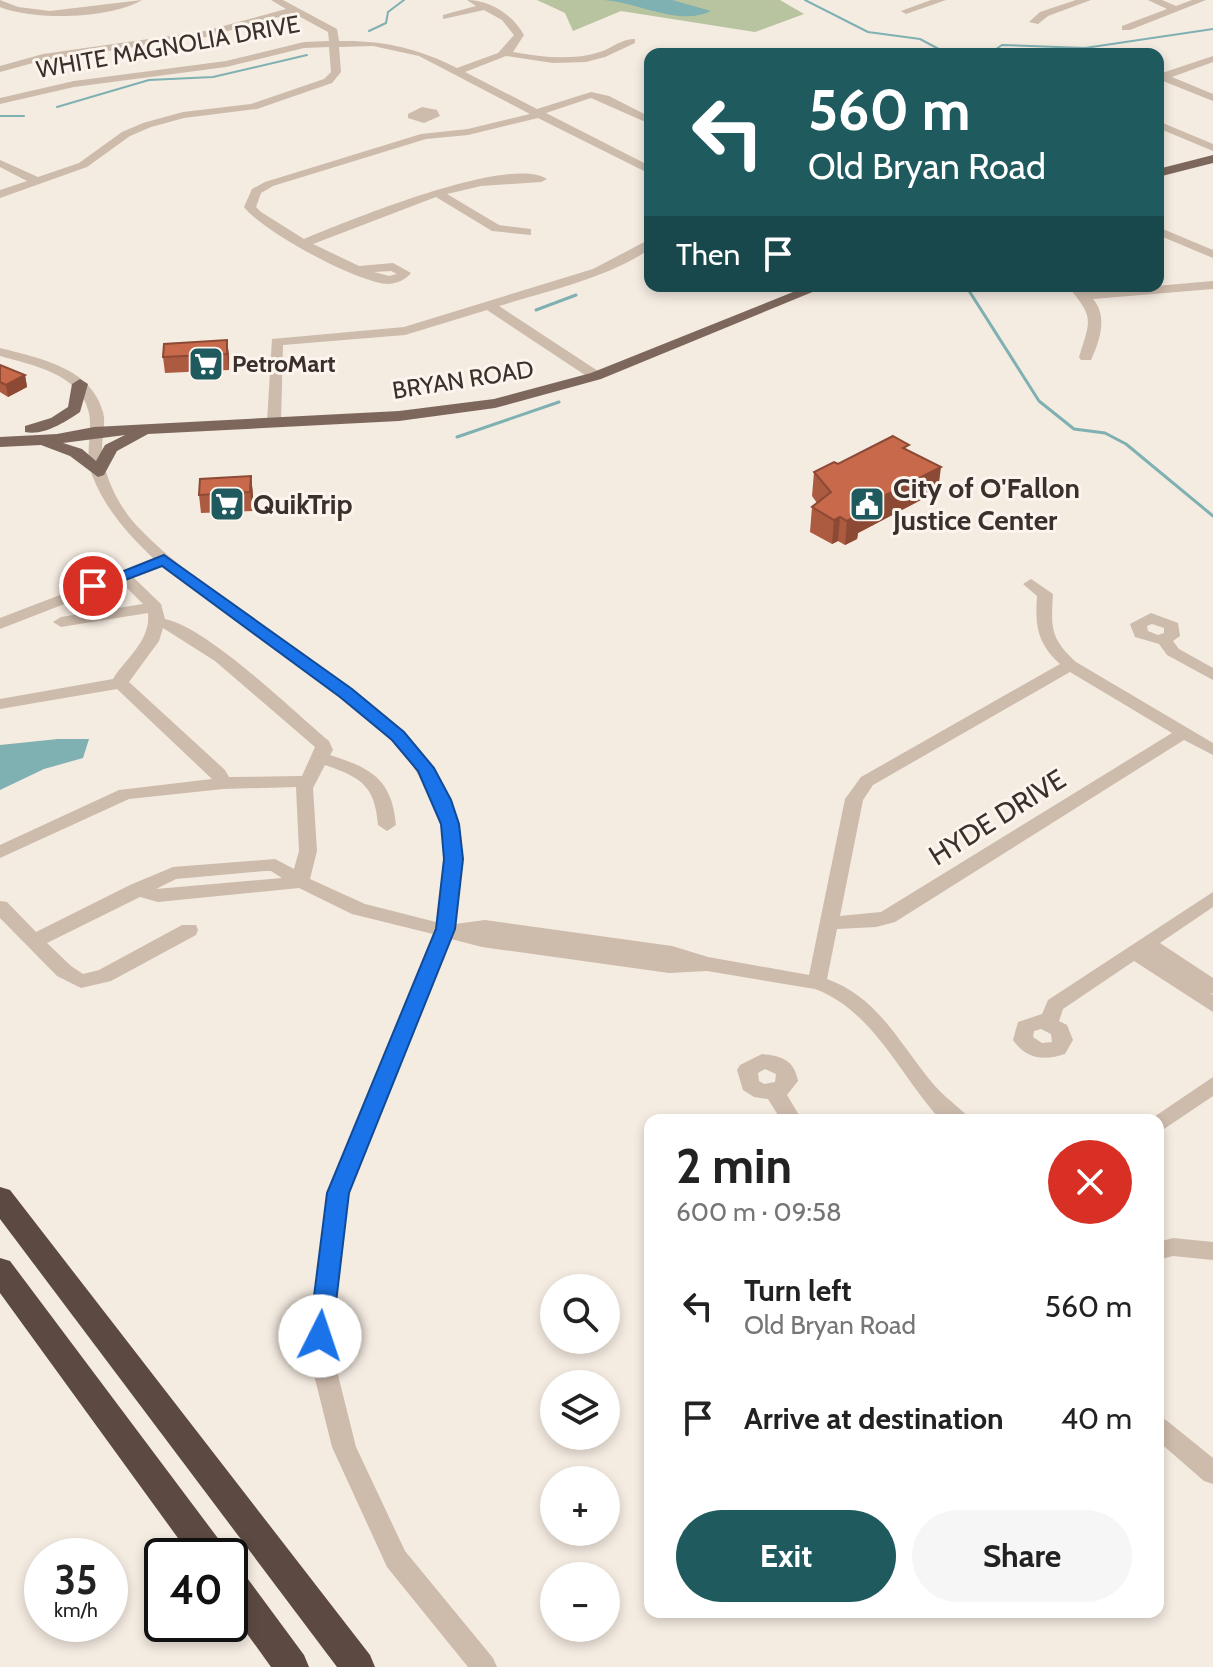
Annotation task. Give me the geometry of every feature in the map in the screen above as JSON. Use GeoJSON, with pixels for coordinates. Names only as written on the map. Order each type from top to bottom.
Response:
{"type":"FeatureCollection","features":[{"type":"Feature","properties":{"kind":"highway"},"geometry":{"type":"LineString","coordinates":[[0,1198],[358,1667]]}},
{"type":"Feature","properties":{"kind":"highway"},"geometry":{"type":"LineString","coordinates":[[0,1270],[198,1538]]}},
{"type":"Feature","properties":{"kind":"highway"},"geometry":{"type":"LineString","coordinates":[[248,1607],[292,1667]]}},
{"type":"Feature","properties":{"kind":"main road"},"geometry":{"type":"LineString","coordinates":[[1164,171],[1213,159]]}},
{"type":"Feature","properties":{"kind":"main road","name":"BRYAN ROAD"},"geometry":{"type":"LineString","coordinates":[[0,431],[57,439],[94,432],[399,416],[473,408],[596,376],[805,292]]}},
{"type":"Feature","properties":{"kind":"main road"},"geometry":{"type":"LineString","coordinates":[[26,435],[75,409],[80,384]]}},
{"type":"Feature","properties":{"kind":"main road"},"geometry":{"type":"LineString","coordinates":[[26,435],[64,446],[88,460],[98,472],[111,448],[148,429]]}},
{"type":"Feature","properties":{"kind":"main road","name":"BRYAN ROAD"},"geometry":{"type":"LineString","coordinates":[[0,442],[26,435]]}},
{"type":"Feature","properties":{"kind":"street"},"geometry":{"type":"LineString","coordinates":[[0,3],[17,11],[50,14],[134,0]]}},
{"type":"Feature","properties":{"kind":"street"},"geometry":{"type":"LineString","coordinates":[[0,194],[83,165],[126,134],[160,120],[253,107],[319,86],[336,72],[330,29],[276,0]]}},
{"type":"Feature","properties":{"kind":"street"},"geometry":{"type":"LineString","coordinates":[[457,71],[505,53],[516,43],[519,35],[515,25],[472,0]]}},
{"type":"Feature","properties":{"kind":"street"},"geometry":{"type":"LineString","coordinates":[[906,11],[941,0]]}},
{"type":"Feature","properties":{"kind":"street"},"geometry":{"type":"LineString","coordinates":[[1034,22],[1044,14],[1086,0]]}},
{"type":"Feature","properties":{"kind":"street"},"geometry":{"type":"LineString","coordinates":[[1153,0],[1175,9]]}},
{"type":"Feature","properties":{"kind":"street"},"geometry":{"type":"LineString","coordinates":[[1126,28],[1201,0]]}},
{"type":"Feature","properties":{"kind":"street"},"geometry":{"type":"LineString","coordinates":[[447,17],[485,6]]}},
{"type":"Feature","properties":{"kind":"street"},"geometry":{"type":"LineString","coordinates":[[0,69],[43,57],[184,38],[294,10]]}},
{"type":"Feature","properties":{"kind":"street"},"geometry":{"type":"LineString","coordinates":[[505,53],[543,60],[581,60],[621,48],[631,41]]}},
{"type":"Feature","properties":{"kind":"street","name":"WHITE MAGNOLIA DRIVE"},"geometry":{"type":"LineString","coordinates":[[0,101],[74,84],[226,64],[291,48],[333,42],[400,48],[422,54],[457,71],[644,168]]}},
{"type":"Feature","properties":{"kind":"street"},"geometry":{"type":"LineString","coordinates":[[1164,75],[1213,59]]}},
{"type":"Feature","properties":{"kind":"street"},"geometry":{"type":"LineString","coordinates":[[1164,78],[1213,98]]}},
{"type":"Feature","properties":{"kind":"street"},"geometry":{"type":"LineString","coordinates":[[360,270],[252,213],[251,200],[256,191],[269,184],[437,134],[468,132],[508,122],[591,95],[605,98],[644,118]]}},
{"type":"Feature","properties":{"kind":"street"},"geometry":{"type":"LineString","coordinates":[[428,119],[437,134]]}},
{"type":"Feature","properties":{"kind":"street"},"geometry":{"type":"LineString","coordinates":[[1164,127],[1213,148]]}},
{"type":"Feature","properties":{"kind":"street"},"geometry":{"type":"LineString","coordinates":[[0,163],[37,181]]}},
{"type":"Feature","properties":{"kind":"street"},"geometry":{"type":"LineString","coordinates":[[304,243],[483,180],[516,177],[541,179]]}},
{"type":"Feature","properties":{"kind":"street"},"geometry":{"type":"LineString","coordinates":[[439,194],[496,228],[527,232]]}},
{"type":"Feature","properties":{"kind":"street"},"geometry":{"type":"LineString","coordinates":[[1164,234],[1213,254]]}},
{"type":"Feature","properties":{"kind":"street"},"geometry":{"type":"LineString","coordinates":[[274,422],[277,342],[377,336],[405,331],[597,272],[644,247]]}},
{"type":"Feature","properties":{"kind":"street"},"geometry":{"type":"LineString","coordinates":[[1164,287],[1213,285]]}},
{"type":"Feature","properties":{"kind":"street"},"geometry":{"type":"LineString","coordinates":[[1080,292],[1094,308],[1095,329],[1086,357]]}},
{"type":"Feature","properties":{"kind":"street"},"geometry":{"type":"LineString","coordinates":[[490,306],[596,376]]}},
{"type":"Feature","properties":{"kind":"street"},"geometry":{"type":"LineString","coordinates":[[0,352],[49,365],[80,384],[96,412],[94,432],[98,472],[121,517],[164,560],[346,693],[414,753],[435,785],[450,824],[453,859],[445,929],[338,1193],[320,1336],[323,1363],[344,1447],[396,1559],[484,1667]]}},
{"type":"Feature","properties":{"kind":"street"},"geometry":{"type":"LineString","coordinates":[[0,624],[164,560]]}},
{"type":"Feature","properties":{"kind":"street"},"geometry":{"type":"LineString","coordinates":[[122,575],[156,615],[227,662],[320,741],[324,750],[306,781],[308,851],[300,882]]}},
{"type":"Feature","properties":{"kind":"street"},"geometry":{"type":"LineString","coordinates":[[1031,584],[1043,591],[1047,598],[1043,624],[1046,636],[1054,650],[1070,665],[1213,750]]}},
{"type":"Feature","properties":{"kind":"street"},"geometry":{"type":"LineString","coordinates":[[61,622],[156,615]]}},
{"type":"Feature","properties":{"kind":"street"},"geometry":{"type":"LineString","coordinates":[[121,683],[151,641],[156,615]]}},
{"type":"Feature","properties":{"kind":"street"},"geometry":{"type":"LineString","coordinates":[[1163,639],[1173,652],[1213,675]]}},
{"type":"Feature","properties":{"kind":"street"},"geometry":{"type":"LineString","coordinates":[[817,983],[854,799],[867,781],[1070,665]]}},
{"type":"Feature","properties":{"kind":"street"},"geometry":{"type":"LineString","coordinates":[[0,704],[121,683]]}},
{"type":"Feature","properties":{"kind":"street"},"geometry":{"type":"LineString","coordinates":[[121,683],[219,774],[223,783]]}},
{"type":"Feature","properties":{"kind":"street","name":"HYDE DRIVE"},"geometry":{"type":"LineString","coordinates":[[831,923],[876,921],[888,917],[1184,733]]}},
{"type":"Feature","properties":{"kind":"street"},"geometry":{"type":"LineString","coordinates":[[320,758],[352,769],[380,790],[385,799],[387,825]]}},
{"type":"Feature","properties":{"kind":"street"},"geometry":{"type":"LineString","coordinates":[[0,852],[125,794],[223,783],[306,781]]}},
{"type":"Feature","properties":{"kind":"street"},"geometry":{"type":"LineString","coordinates":[[34,941],[137,889],[184,871],[275,865],[300,882],[359,909],[482,940],[669,966],[707,964],[817,983],[834,989],[870,1014],[926,1090],[950,1114]]}},
{"type":"Feature","properties":{"kind":"street"},"geometry":{"type":"LineString","coordinates":[[1048,1023],[1055,1005],[1213,898]]}},
{"type":"Feature","properties":{"kind":"street"},"geometry":{"type":"LineString","coordinates":[[0,907],[73,979],[93,980],[189,930]]}},
{"type":"Feature","properties":{"kind":"street"},"geometry":{"type":"LineString","coordinates":[[1141,948],[1213,987]]}},
{"type":"Feature","properties":{"kind":"street"},"geometry":{"type":"LineString","coordinates":[[1141,948],[1213,1005]]}},
{"type":"Feature","properties":{"kind":"street"},"geometry":{"type":"LineString","coordinates":[[1164,1121],[1213,1085]]}},
{"type":"Feature","properties":{"kind":"street"},"geometry":{"type":"LineString","coordinates":[[775,1092],[788,1114]]}},
{"type":"Feature","properties":{"kind":"street"},"geometry":{"type":"LineString","coordinates":[[1164,1249],[1173,1247],[1213,1251]]}},
{"type":"Feature","properties":{"kind":"street"},"geometry":{"type":"LineString","coordinates":[[1164,1432],[1213,1473]]}},
{"type":"Feature","properties":{"kind":"green space"},"geometry":{"type":"Polygon","coordinates":[[[537,0],[780,0],[804,14],[755,32],[621,11],[573,31],[565,13],[537,0]]]}},
{"type":"Feature","properties":{"kind":"water"},"geometry":{"type":"Polygon","coordinates":[[[604,0],[672,0],[711,11],[699,15],[672,15],[604,0]]]}},
{"type":"Feature","properties":{"kind":"water"},"geometry":{"type":"Polygon","coordinates":[[[89,739],[83,758],[44,769],[0,790],[0,745],[89,739]]]}},
{"type":"Feature","properties":{"kind":"building"},"geometry":{"type":"Polygon","coordinates":[[[227,340],[227,354],[163,357],[164,344],[227,340]]]}},
{"type":"Feature","properties":{"kind":"building"},"geometry":{"type":"Polygon","coordinates":[[[0,365],[25,375],[6,385],[0,382],[0,365]]]}},
{"type":"Feature","properties":{"kind":"building"},"geometry":{"type":"Polygon","coordinates":[[[893,436],[909,445],[903,448],[941,467],[854,511],[860,514],[847,521],[840,517],[834,520],[812,507],[831,492],[814,472],[834,462],[838,464],[893,436]]]}},
{"type":"Feature","properties":{"kind":"building"},"geometry":{"type":"Polygon","coordinates":[[[251,476],[250,492],[199,495],[200,479],[251,476]]]}},
{"type":"Feature","properties":{"kind":"waterway"},"geometry":{"type":"LineString","coordinates":[[369,31],[386,23],[388,12],[404,0]]}},
{"type":"Feature","properties":{"kind":"waterway"},"geometry":{"type":"LineString","coordinates":[[805,0],[868,32],[920,39],[937,48]]}},
{"type":"Feature","properties":{"kind":"waterway"},"geometry":{"type":"LineString","coordinates":[[1085,48],[1213,29]]}},
{"type":"Feature","properties":{"kind":"waterway"},"geometry":{"type":"LineString","coordinates":[[998,48],[1002,45],[1085,48]]}},
{"type":"Feature","properties":{"kind":"waterway"},"geometry":{"type":"LineString","coordinates":[[57,107],[149,80],[213,77],[307,55]]}},
{"type":"Feature","properties":{"kind":"waterway"},"geometry":{"type":"LineString","coordinates":[[0,116],[24,116]]}},
{"type":"Feature","properties":{"kind":"waterway"},"geometry":{"type":"LineString","coordinates":[[970,292],[1039,401],[1074,429],[1105,433],[1126,444],[1213,516]]}},
{"type":"Feature","properties":{"kind":"waterway"},"geometry":{"type":"LineString","coordinates":[[536,310],[576,295]]}},
{"type":"Feature","properties":{"kind":"waterway"},"geometry":{"type":"LineString","coordinates":[[457,437],[559,402]]}},
{"type":"Feature","properties":{"kind":"place","name":"PetroMart"},"geometry":{"type":"Point","coordinates":[206,364]}},
{"type":"Feature","properties":{"kind":"place","name":"QuikTrip"},"geometry":{"type":"Point","coordinates":[227,504]}},
{"type":"Feature","properties":{"kind":"place","name":"City of O'Fallon Justice Center"},"geometry":{"type":"Point","coordinates":[867,504]}},
{"type":"Feature","properties":{"kind":"route"},"geometry":{"type":"LineString","coordinates":[[93,586],[164,560],[346,693],[398,736],[425,768],[442,800],[450,824],[453,859],[445,929],[338,1193],[320,1336]]}}]}
